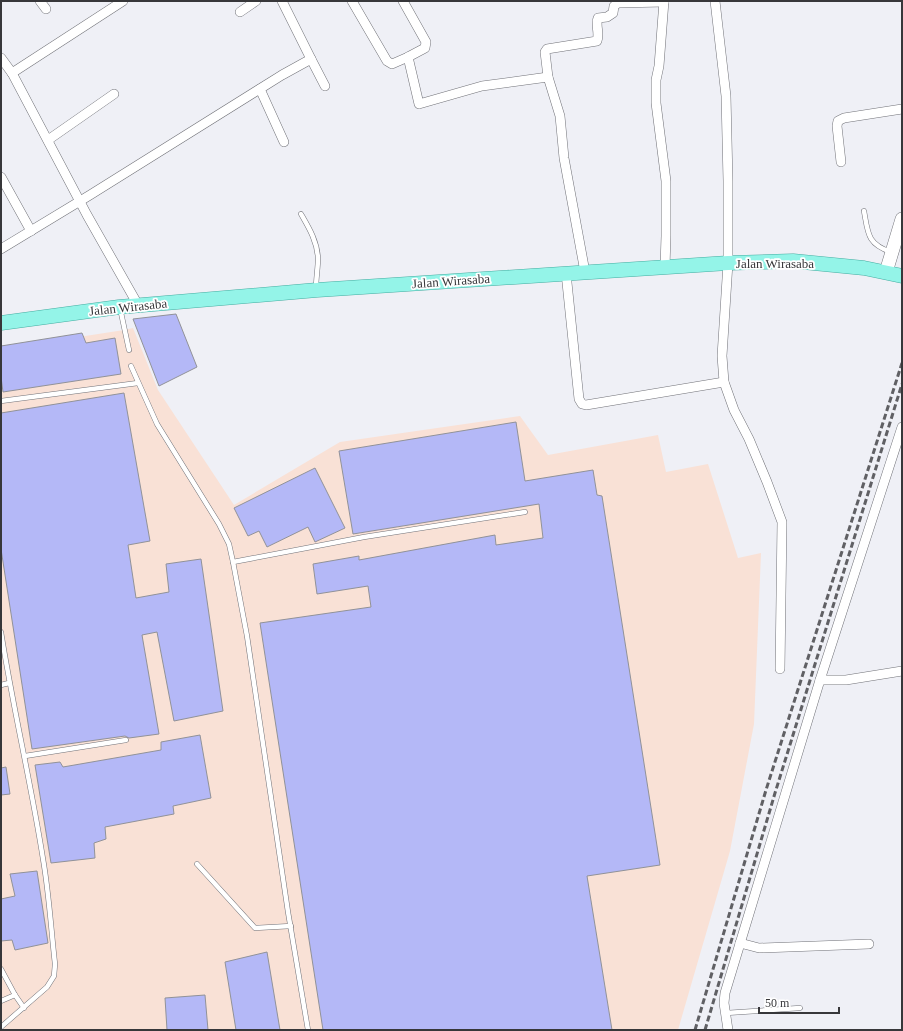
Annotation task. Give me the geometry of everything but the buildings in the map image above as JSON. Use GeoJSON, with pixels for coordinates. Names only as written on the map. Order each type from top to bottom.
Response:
{"type":"FeatureCollection","features":[{"type":"Feature","properties":{"kind":"main road","name":"Jalan Wirasaba"},"geometry":{"type":"LineString","coordinates":[[1,324],[119,307],[316,290],[728,263],[793,261],[864,268],[902,276]]}},
{"type":"Feature","properties":{"kind":"street"},"geometry":{"type":"LineString","coordinates":[[40,1],[46,8]]}},
{"type":"Feature","properties":{"kind":"street"},"geometry":{"type":"LineString","coordinates":[[12,73],[123,1]]}},
{"type":"Feature","properties":{"kind":"street"},"geometry":{"type":"LineString","coordinates":[[240,12],[256,1]]}},
{"type":"Feature","properties":{"kind":"street"},"geometry":{"type":"LineString","coordinates":[[282,1],[325,86]]}},
{"type":"Feature","properties":{"kind":"street"},"geometry":{"type":"LineString","coordinates":[[352,1],[387,61],[392,64],[425,48],[426,42],[404,1]]}},
{"type":"Feature","properties":{"kind":"street"},"geometry":{"type":"LineString","coordinates":[[585,272],[564,158],[560,116],[548,77],[545,50],[575,43],[597,41],[599,35],[598,18],[607,17],[613,13],[614,6],[618,3],[664,1],[660,66],[656,80],[656,103],[666,181],[665,267]]}},
{"type":"Feature","properties":{"kind":"street"},"geometry":{"type":"LineString","coordinates":[[715,1],[726,96],[728,263],[722,356],[724,382],[734,410],[749,439],[782,522],[780,669]]}},
{"type":"Feature","properties":{"kind":"street"},"geometry":{"type":"LineString","coordinates":[[408,57],[419,104],[482,86],[548,77]]}},
{"type":"Feature","properties":{"kind":"street"},"geometry":{"type":"LineString","coordinates":[[1,58],[12,73],[138,306]]}},
{"type":"Feature","properties":{"kind":"street"},"geometry":{"type":"LineString","coordinates":[[1,249],[311,59]]}},
{"type":"Feature","properties":{"kind":"street"},"geometry":{"type":"LineString","coordinates":[[260,89],[284,142]]}},
{"type":"Feature","properties":{"kind":"street"},"geometry":{"type":"LineString","coordinates":[[48,140],[114,94]]}},
{"type":"Feature","properties":{"kind":"street"},"geometry":{"type":"LineString","coordinates":[[842,162],[837,126],[838,121],[844,118],[902,109]]}},
{"type":"Feature","properties":{"kind":"street"},"geometry":{"type":"LineString","coordinates":[[1,177],[31,231]]}},
{"type":"Feature","properties":{"kind":"street"},"geometry":{"type":"LineString","coordinates":[[886,272],[902,219]]}},
{"type":"Feature","properties":{"kind":"street"},"geometry":{"type":"LineString","coordinates":[[566,273],[580,399],[582,404],[586,405],[724,382]]}},
{"type":"Feature","properties":{"kind":"street"},"geometry":{"type":"LineString","coordinates":[[728,1030],[724,1002],[725,993],[820,680],[902,427]]}},
{"type":"Feature","properties":{"kind":"street"},"geometry":{"type":"LineString","coordinates":[[820,680],[865,678],[902,672]]}},
{"type":"Feature","properties":{"kind":"street"},"geometry":{"type":"LineString","coordinates":[[740,943],[759,948],[869,944]]}},
{"type":"Feature","properties":{"kind":"lane"},"geometry":{"type":"LineString","coordinates":[[864,210],[870,238],[882,249],[892,253]]}},
{"type":"Feature","properties":{"kind":"lane"},"geometry":{"type":"LineString","coordinates":[[301,214],[317,248],[318,259],[316,290]]}},
{"type":"Feature","properties":{"kind":"lane"},"geometry":{"type":"LineString","coordinates":[[119,307],[129,350]]}},
{"type":"Feature","properties":{"kind":"lane"},"geometry":{"type":"LineString","coordinates":[[131,366],[157,424],[219,524],[228,544],[233,562],[247,636],[308,1030]]}},
{"type":"Feature","properties":{"kind":"lane"},"geometry":{"type":"LineString","coordinates":[[1,401],[138,383]]}},
{"type":"Feature","properties":{"kind":"lane"},"geometry":{"type":"LineString","coordinates":[[233,562],[364,537],[525,512]]}},
{"type":"Feature","properties":{"kind":"lane"},"geometry":{"type":"LineString","coordinates":[[1,632],[9,683],[25,756],[44,860],[55,964],[54,976],[47,987],[1,1027]]}},
{"type":"Feature","properties":{"kind":"lane"},"geometry":{"type":"LineString","coordinates":[[1,685],[9,683]]}},
{"type":"Feature","properties":{"kind":"lane"},"geometry":{"type":"LineString","coordinates":[[25,756],[126,740]]}},
{"type":"Feature","properties":{"kind":"lane"},"geometry":{"type":"LineString","coordinates":[[197,864],[255,928],[291,926]]}},
{"type":"Feature","properties":{"kind":"lane"},"geometry":{"type":"LineString","coordinates":[[1,969],[15,996],[24,1008]]}},
{"type":"Feature","properties":{"kind":"lane"},"geometry":{"type":"LineString","coordinates":[[1,1001],[15,996]]}},
{"type":"Feature","properties":{"kind":"lane"},"geometry":{"type":"LineString","coordinates":[[726,1013],[800,1008]]}},
{"type":"Feature","properties":{"kind":"shaded area"},"geometry":{"type":"Polygon","coordinates":[[[133,328],[158,390],[234,505],[340,442],[520,416],[548,455],[658,435],[666,472],[708,464],[738,558],[761,553],[754,724],[730,851],[678,1030],[1,1030],[1,349],[133,328]]]}},
{"type":"Feature","properties":{"kind":"railway"},"geometry":{"type":"LineString","coordinates":[[695,1030],[766,790],[902,363]]}},
{"type":"Feature","properties":{"kind":"railway"},"geometry":{"type":"LineString","coordinates":[[705,1030],[775,793],[902,384]]}}]}
